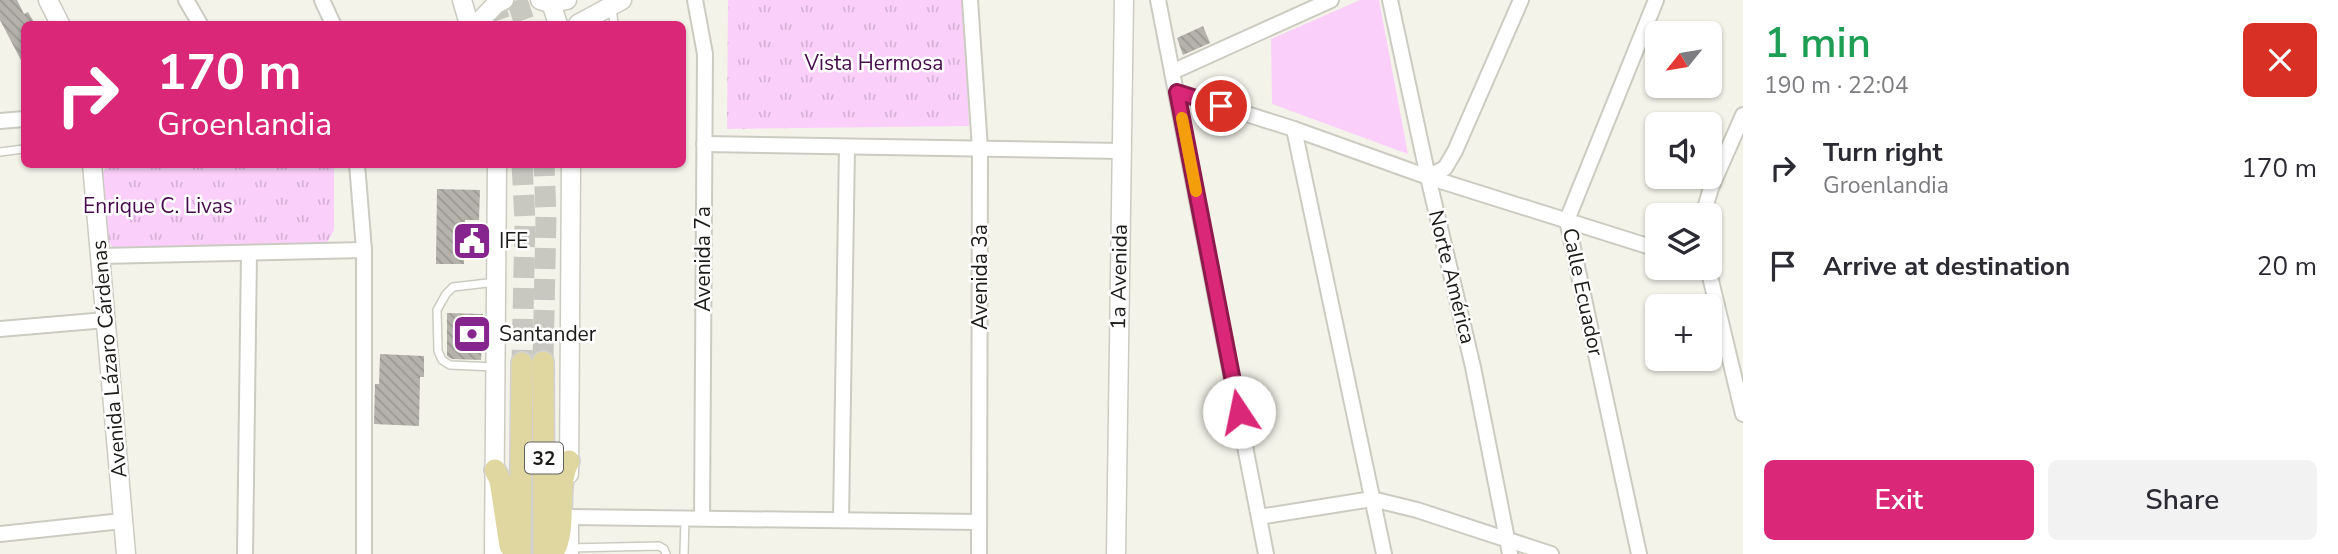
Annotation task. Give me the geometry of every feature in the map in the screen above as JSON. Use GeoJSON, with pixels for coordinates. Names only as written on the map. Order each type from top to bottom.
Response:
{"type":"FeatureCollection","features":[{"type":"Feature","properties":{"kind":"main road","name":"32"},"geometry":{"type":"LineString","coordinates":[[520,554],[533,363],[544,554]]}},
{"type":"Feature","properties":{"kind":"main road"},"geometry":{"type":"LineString","coordinates":[[563,552],[558,539],[564,476],[569,461]]}},
{"type":"Feature","properties":{"kind":"main road"},"geometry":{"type":"LineString","coordinates":[[495,470],[500,480],[513,554]]}},
{"type":"Feature","properties":{"kind":"street"},"geometry":{"type":"LineString","coordinates":[[48,0],[58,21]]}},
{"type":"Feature","properties":{"kind":"street"},"geometry":{"type":"LineString","coordinates":[[186,0],[198,21]]}},
{"type":"Feature","properties":{"kind":"street"},"geometry":{"type":"LineString","coordinates":[[322,0],[332,21]]}},
{"type":"Feature","properties":{"kind":"street"},"geometry":{"type":"LineString","coordinates":[[462,0],[468,21]]}},
{"type":"Feature","properties":{"kind":"street"},"geometry":{"type":"LineString","coordinates":[[480,21],[496,4],[505,0]]}},
{"type":"Feature","properties":{"kind":"street","name":"Avenida 7a"},"geometry":{"type":"LineString","coordinates":[[695,0],[705,54],[702,518]]}},
{"type":"Feature","properties":{"kind":"street","name":"Avenida 3a"},"geometry":{"type":"LineString","coordinates":[[970,0],[980,149],[979,554]]}},
{"type":"Feature","properties":{"kind":"street","name":"1a Avenida"},"geometry":{"type":"LineString","coordinates":[[1116,554],[1124,0]]}},
{"type":"Feature","properties":{"kind":"street"},"geometry":{"type":"LineString","coordinates":[[1158,0],[1266,554]]}},
{"type":"Feature","properties":{"kind":"street"},"geometry":{"type":"LineString","coordinates":[[1172,72],[1331,0]]}},
{"type":"Feature","properties":{"kind":"street","name":"Norte América"},"geometry":{"type":"LineString","coordinates":[[1390,0],[1473,367],[1508,547]]}},
{"type":"Feature","properties":{"kind":"street"},"geometry":{"type":"LineString","coordinates":[[1428,177],[1445,168],[1455,151],[1521,0]]}},
{"type":"Feature","properties":{"kind":"street","name":"Calle Ecuador"},"geometry":{"type":"LineString","coordinates":[[1639,554],[1567,220],[1656,0]]}},
{"type":"Feature","properties":{"kind":"street"},"geometry":{"type":"LineString","coordinates":[[552,1],[557,21]]}},
{"type":"Feature","properties":{"kind":"street"},"geometry":{"type":"LineString","coordinates":[[584,21],[617,3]]}},
{"type":"Feature","properties":{"kind":"street"},"geometry":{"type":"LineString","coordinates":[[1177,92],[1428,177],[1645,244]]}},
{"type":"Feature","properties":{"kind":"street"},"geometry":{"type":"LineString","coordinates":[[1707,203],[1743,115]]}},
{"type":"Feature","properties":{"kind":"street"},"geometry":{"type":"LineString","coordinates":[[0,121],[21,119]]}},
{"type":"Feature","properties":{"kind":"street"},"geometry":{"type":"LineString","coordinates":[[1294,130],[1384,554]]}},
{"type":"Feature","properties":{"kind":"street"},"geometry":{"type":"LineString","coordinates":[[704,144],[1121,151]]}},
{"type":"Feature","properties":{"kind":"street"},"geometry":{"type":"LineString","coordinates":[[841,520],[847,147]]}},
{"type":"Feature","properties":{"kind":"street","name":"Avenida Lázaro Cárdenas"},"geometry":{"type":"LineString","coordinates":[[92,168],[126,554]]}},
{"type":"Feature","properties":{"kind":"street"},"geometry":{"type":"LineString","coordinates":[[357,168],[364,250],[364,554]]}},
{"type":"Feature","properties":{"kind":"street"},"geometry":{"type":"LineString","coordinates":[[494,554],[497,168]]}},
{"type":"Feature","properties":{"kind":"street"},"geometry":{"type":"LineString","coordinates":[[563,552],[569,517],[571,168]]}},
{"type":"Feature","properties":{"kind":"street"},"geometry":{"type":"LineString","coordinates":[[100,256],[364,250]]}},
{"type":"Feature","properties":{"kind":"street"},"geometry":{"type":"LineString","coordinates":[[245,554],[249,253]]}},
{"type":"Feature","properties":{"kind":"street"},"geometry":{"type":"LineString","coordinates":[[1711,280],[1743,414]]}},
{"type":"Feature","properties":{"kind":"street"},"geometry":{"type":"LineString","coordinates":[[0,329],[106,320]]}},
{"type":"Feature","properties":{"kind":"street"},"geometry":{"type":"LineString","coordinates":[[1259,517],[1372,499],[1417,510],[1508,547],[1551,554]]}},
{"type":"Feature","properties":{"kind":"street"},"geometry":{"type":"LineString","coordinates":[[569,517],[979,522]]}},
{"type":"Feature","properties":{"kind":"street"},"geometry":{"type":"LineString","coordinates":[[0,534],[122,521]]}},
{"type":"Feature","properties":{"kind":"lane"},"geometry":{"type":"LineString","coordinates":[[614,21],[617,3]]}},
{"type":"Feature","properties":{"kind":"lane"},"geometry":{"type":"LineString","coordinates":[[0,152],[21,149]]}},
{"type":"Feature","properties":{"kind":"lane"},"geometry":{"type":"LineString","coordinates":[[496,367],[450,365],[442,360],[438,351],[438,310],[453,287],[497,282]]}},
{"type":"Feature","properties":{"kind":"lane"},"geometry":{"type":"LineString","coordinates":[[684,554],[685,518]]}},
{"type":"Feature","properties":{"kind":"lane"},"geometry":{"type":"LineString","coordinates":[[563,552],[659,546],[666,554]]}},
{"type":"Feature","properties":{"kind":"green space","name":"Vista Hermosa"},"geometry":{"type":"Polygon","coordinates":[[[728,0],[963,0],[969,126],[727,129],[728,0]]]}},
{"type":"Feature","properties":{"kind":"green space"},"geometry":{"type":"Polygon","coordinates":[[[1360,0],[1379,0],[1408,154],[1272,104],[1271,39],[1360,0]]]}},
{"type":"Feature","properties":{"kind":"green space","name":"Enrique C. Livas"},"geometry":{"type":"Polygon","coordinates":[[[334,168],[334,230],[328,241],[317,247],[114,249],[109,243],[104,170],[334,168]]]}},
{"type":"Feature","properties":{"kind":"building"},"geometry":{"type":"Polygon","coordinates":[[[0,0],[17,0],[24,14],[28,12],[33,21],[21,21],[21,60],[0,20],[0,0]]]}},
{"type":"Feature","properties":{"kind":"building"},"geometry":{"type":"Polygon","coordinates":[[[1203,26],[1210,43],[1183,55],[1177,38],[1203,26]]]}},
{"type":"Feature","properties":{"kind":"building"},"geometry":{"type":"Polygon","coordinates":[[[437,189],[480,190],[479,220],[465,220],[464,264],[436,264],[437,189]]]}},
{"type":"Feature","properties":{"kind":"building"},"geometry":{"type":"Polygon","coordinates":[[[447,313],[483,314],[481,360],[452,359],[447,356],[447,313]]]}},
{"type":"Feature","properties":{"kind":"building"},"geometry":{"type":"Polygon","coordinates":[[[380,354],[424,356],[424,377],[420,377],[419,426],[374,424],[375,384],[379,384],[380,354]]]}},
{"type":"Feature","properties":{"kind":"tunnel"},"geometry":{"type":"LineString","coordinates":[[493,0],[500,21]]}},
{"type":"Feature","properties":{"kind":"tunnel"},"geometry":{"type":"LineString","coordinates":[[517,0],[524,21]]}},
{"type":"Feature","properties":{"kind":"tunnel"},"geometry":{"type":"LineString","coordinates":[[522,168],[525,221],[522,363]]}},
{"type":"Feature","properties":{"kind":"tunnel"},"geometry":{"type":"LineString","coordinates":[[543,362],[546,216],[544,168]]}},
{"type":"Feature","properties":{"kind":"slow traffic"},"geometry":{"type":"LineString","coordinates":[[1182,118],[1196,191]]}},
{"type":"Feature","properties":{"kind":"place","name":"IFE"},"geometry":{"type":"Point","coordinates":[472,241]}},
{"type":"Feature","properties":{"kind":"place","name":"Santander"},"geometry":{"type":"Point","coordinates":[472,334]}},
{"type":"Feature","properties":{"kind":"route"},"geometry":{"type":"LineString","coordinates":[[1221,106],[1177,92],[1239,412]]}}]}
